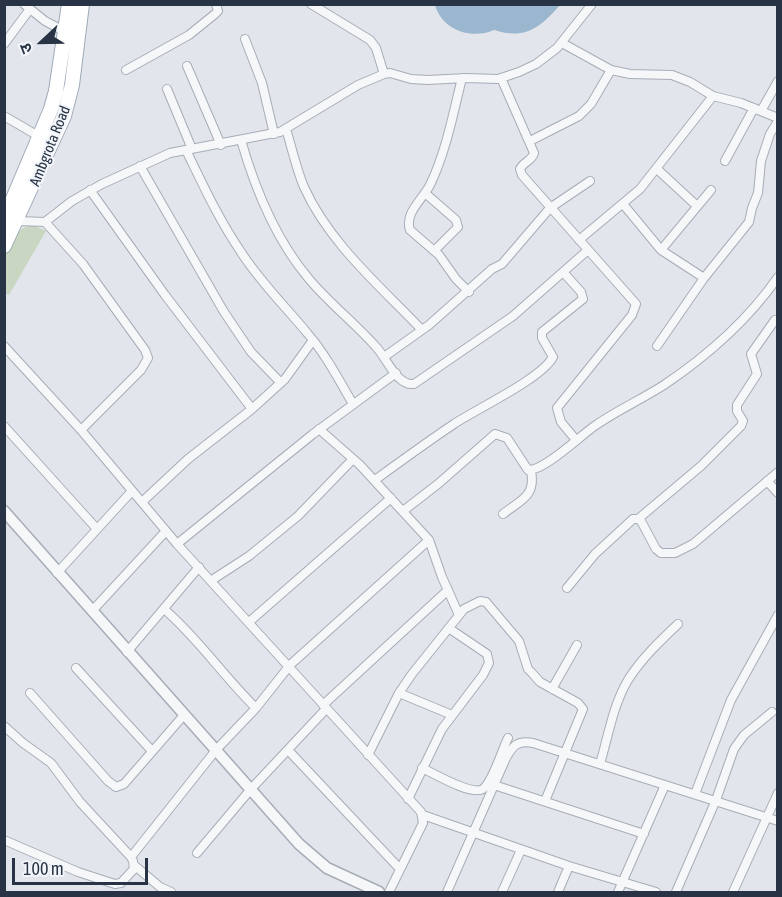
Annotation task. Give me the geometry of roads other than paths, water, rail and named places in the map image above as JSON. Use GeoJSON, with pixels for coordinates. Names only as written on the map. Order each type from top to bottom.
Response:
{"type":"FeatureCollection","features":[{"type":"Feature","properties":{"kind":"main road"},"geometry":{"type":"LineString","coordinates":[[11,221],[56,91],[69,4]]}},
{"type":"Feature","properties":{"kind":"main road","name":"Ambgrota Road"},"geometry":{"type":"LineString","coordinates":[[4,246],[11,221],[60,127],[67,106],[82,4]]}},
{"type":"Feature","properties":{"kind":"street"},"geometry":{"type":"LineString","coordinates":[[126,70],[203,25],[218,11],[216,4]]}},
{"type":"Feature","properties":{"kind":"street"},"geometry":{"type":"LineString","coordinates":[[311,4],[370,40],[376,48],[384,74]]}},
{"type":"Feature","properties":{"kind":"street"},"geometry":{"type":"LineString","coordinates":[[11,221],[45,222],[90,190],[170,153],[274,134],[367,81],[384,74],[390,73],[421,80],[501,78],[530,68],[562,43],[592,4]]}},
{"type":"Feature","properties":{"kind":"street"},"geometry":{"type":"LineString","coordinates":[[4,44],[27,7],[45,21],[66,32]]}},
{"type":"Feature","properties":{"kind":"street"},"geometry":{"type":"LineString","coordinates":[[244,39],[262,82],[274,134]]}},
{"type":"Feature","properties":{"kind":"street"},"geometry":{"type":"LineString","coordinates":[[562,43],[611,70],[630,74],[672,75],[690,82],[713,96],[757,109],[777,120],[761,161],[758,193],[749,222],[704,278],[657,346]]}},
{"type":"Feature","properties":{"kind":"street"},"geometry":{"type":"LineString","coordinates":[[187,66],[221,145]]}},
{"type":"Feature","properties":{"kind":"street"},"geometry":{"type":"LineString","coordinates":[[530,141],[579,116],[591,104],[611,70]]}},
{"type":"Feature","properties":{"kind":"street"},"geometry":{"type":"LineString","coordinates":[[462,78],[448,135],[430,185],[412,212],[409,225],[410,230],[434,251],[469,292]]}},
{"type":"Feature","properties":{"kind":"street"},"geometry":{"type":"LineString","coordinates":[[501,78],[534,153],[533,157],[521,166],[520,172],[633,300],[636,307],[557,408],[558,416],[576,440]]}},
{"type":"Feature","properties":{"kind":"street"},"geometry":{"type":"LineString","coordinates":[[725,161],[777,81]]}},
{"type":"Feature","properties":{"kind":"street"},"geometry":{"type":"LineString","coordinates":[[168,88],[189,150],[225,228],[242,254],[313,340],[353,404]]}},
{"type":"Feature","properties":{"kind":"street"},"geometry":{"type":"LineString","coordinates":[[579,240],[640,189],[713,96]]}},
{"type":"Feature","properties":{"kind":"street"},"geometry":{"type":"LineString","coordinates":[[4,116],[40,137]]}},
{"type":"Feature","properties":{"kind":"street"},"geometry":{"type":"LineString","coordinates":[[286,129],[304,187],[323,219],[348,250],[422,330]]}},
{"type":"Feature","properties":{"kind":"street"},"geometry":{"type":"LineString","coordinates":[[241,140],[265,208],[303,272],[384,357],[406,384],[414,384],[513,316],[588,250]]}},
{"type":"Feature","properties":{"kind":"street"},"geometry":{"type":"LineString","coordinates":[[140,166],[239,335],[263,366],[281,383]]}},
{"type":"Feature","properties":{"kind":"street"},"geometry":{"type":"LineString","coordinates":[[657,169],[698,206]]}},
{"type":"Feature","properties":{"kind":"street"},"geometry":{"type":"LineString","coordinates":[[384,357],[469,292],[510,256],[550,208],[590,181]]}},
{"type":"Feature","properties":{"kind":"street"},"geometry":{"type":"LineString","coordinates":[[90,190],[165,295],[252,409]]}},
{"type":"Feature","properties":{"kind":"street"},"geometry":{"type":"LineString","coordinates":[[661,250],[711,190]]}},
{"type":"Feature","properties":{"kind":"street"},"geometry":{"type":"LineString","coordinates":[[425,193],[456,219],[458,224],[458,227],[434,251]]}},
{"type":"Feature","properties":{"kind":"street"},"geometry":{"type":"LineString","coordinates":[[623,204],[661,250],[704,278]]}},
{"type":"Feature","properties":{"kind":"street"},"geometry":{"type":"LineString","coordinates":[[45,222],[83,264],[145,350],[148,358],[141,370],[81,430]]}},
{"type":"Feature","properties":{"kind":"street"},"geometry":{"type":"LineString","coordinates":[[375,480],[440,434],[530,378],[551,361],[553,357],[542,338],[542,332],[583,300],[581,292],[563,272]]}},
{"type":"Feature","properties":{"kind":"street"},"geometry":{"type":"LineString","coordinates":[[531,471],[542,466],[596,425],[663,385],[696,361],[748,314],[777,277]]}},
{"type":"Feature","properties":{"kind":"street"},"geometry":{"type":"LineString","coordinates":[[567,588],[595,554],[629,522],[638,519],[701,466],[741,426],[743,421],[737,411],[737,405],[757,374],[751,354],[775,320]]}},
{"type":"Feature","properties":{"kind":"street"},"geometry":{"type":"LineString","coordinates":[[142,502],[188,459],[281,383],[313,340]]}},
{"type":"Feature","properties":{"kind":"street"},"geometry":{"type":"LineString","coordinates":[[4,346],[81,430],[177,544],[290,665],[324,707],[423,815],[520,850],[656,892]]}},
{"type":"Feature","properties":{"kind":"street"},"geometry":{"type":"LineString","coordinates":[[177,544],[320,429],[396,373]]}},
{"type":"Feature","properties":{"kind":"street"},"geometry":{"type":"LineString","coordinates":[[4,426],[97,529]]}},
{"type":"Feature","properties":{"kind":"street"},"geometry":{"type":"LineString","coordinates":[[320,429],[375,480],[429,540],[459,615]]}},
{"type":"Feature","properties":{"kind":"street"},"geometry":{"type":"LineString","coordinates":[[403,511],[495,434],[507,438],[526,468],[531,471]]}},
{"type":"Feature","properties":{"kind":"street"},"geometry":{"type":"LineString","coordinates":[[212,580],[249,556],[298,516],[353,459]]}},
{"type":"Feature","properties":{"kind":"street"},"geometry":{"type":"LineString","coordinates":[[503,514],[530,493],[533,487],[531,471]]}},
{"type":"Feature","properties":{"kind":"street"},"geometry":{"type":"LineString","coordinates":[[638,519],[656,549],[665,555],[675,554],[693,544],[777,472]]}},
{"type":"Feature","properties":{"kind":"street"},"geometry":{"type":"LineString","coordinates":[[767,481],[777,493]]}},
{"type":"Feature","properties":{"kind":"street"},"geometry":{"type":"LineString","coordinates":[[57,573],[132,491]]}},
{"type":"Feature","properties":{"kind":"street"},"geometry":{"type":"LineString","coordinates":[[249,622],[391,498]]}},
{"type":"Feature","properties":{"kind":"street"},"geometry":{"type":"LineString","coordinates":[[4,511],[309,855],[327,868],[379,892]]}},
{"type":"Feature","properties":{"kind":"street"},"geometry":{"type":"LineString","coordinates":[[92,611],[166,531]]}},
{"type":"Feature","properties":{"kind":"street"},"geometry":{"type":"LineString","coordinates":[[4,840],[78,872],[115,884],[123,881],[131,873],[133,861],[216,750],[256,708],[290,665],[429,540]]}},
{"type":"Feature","properties":{"kind":"street"},"geometry":{"type":"LineString","coordinates":[[127,652],[199,567]]}},
{"type":"Feature","properties":{"kind":"street"},"geometry":{"type":"LineString","coordinates":[[197,853],[324,707],[448,590]]}},
{"type":"Feature","properties":{"kind":"street"},"geometry":{"type":"LineString","coordinates":[[368,755],[399,693],[412,674],[459,615],[470,605],[480,601],[486,602],[519,641],[528,669],[540,682],[578,703],[583,709],[545,801]]}},
{"type":"Feature","properties":{"kind":"street"},"geometry":{"type":"LineString","coordinates":[[164,609],[183,626],[223,675],[256,708]]}},
{"type":"Feature","properties":{"kind":"street"},"geometry":{"type":"LineString","coordinates":[[696,794],[731,700],[777,615]]}},
{"type":"Feature","properties":{"kind":"street"},"geometry":{"type":"LineString","coordinates":[[600,764],[619,700],[627,682],[651,651],[678,624]]}},
{"type":"Feature","properties":{"kind":"street"},"geometry":{"type":"LineString","coordinates":[[408,799],[434,743],[483,675],[489,663],[487,654],[450,629]]}},
{"type":"Feature","properties":{"kind":"street"},"geometry":{"type":"LineString","coordinates":[[552,689],[577,645]]}},
{"type":"Feature","properties":{"kind":"street"},"geometry":{"type":"LineString","coordinates":[[76,668],[152,751]]}},
{"type":"Feature","properties":{"kind":"street"},"geometry":{"type":"LineString","coordinates":[[30,693],[116,787],[124,784],[184,715]]}},
{"type":"Feature","properties":{"kind":"street"},"geometry":{"type":"LineString","coordinates":[[399,693],[452,715]]}},
{"type":"Feature","properties":{"kind":"street"},"geometry":{"type":"LineString","coordinates":[[675,892],[716,800],[734,749],[749,731],[772,712]]}},
{"type":"Feature","properties":{"kind":"street"},"geometry":{"type":"LineString","coordinates":[[4,726],[51,763],[80,802],[133,861],[160,887],[171,892]]}},
{"type":"Feature","properties":{"kind":"street"},"geometry":{"type":"LineString","coordinates":[[423,768],[469,790],[478,791],[491,777],[508,738]]}},
{"type":"Feature","properties":{"kind":"street"},"geometry":{"type":"LineString","coordinates":[[447,892],[494,785],[512,747],[518,742],[533,743],[777,820]]}},
{"type":"Feature","properties":{"kind":"street"},"geometry":{"type":"LineString","coordinates":[[288,750],[400,869]]}},
{"type":"Feature","properties":{"kind":"street"},"geometry":{"type":"LineString","coordinates":[[494,785],[644,834]]}},
{"type":"Feature","properties":{"kind":"street"},"geometry":{"type":"LineString","coordinates":[[618,892],[666,785]]}},
{"type":"Feature","properties":{"kind":"street"},"geometry":{"type":"LineString","coordinates":[[733,892],[768,818],[777,793]]}},
{"type":"Feature","properties":{"kind":"street"},"geometry":{"type":"LineString","coordinates":[[389,892],[423,824],[423,815]]}},
{"type":"Feature","properties":{"kind":"street"},"geometry":{"type":"LineString","coordinates":[[502,892],[520,850]]}},
{"type":"Feature","properties":{"kind":"street"},"geometry":{"type":"LineString","coordinates":[[558,892],[569,866]]}},
{"type":"Feature","properties":{"kind":"water"},"geometry":{"type":"Polygon","coordinates":[[[435,4],[560,5],[539,26],[523,33],[505,33],[494,30],[476,34],[458,31],[451,27],[439,14],[435,4]]]}}]}
